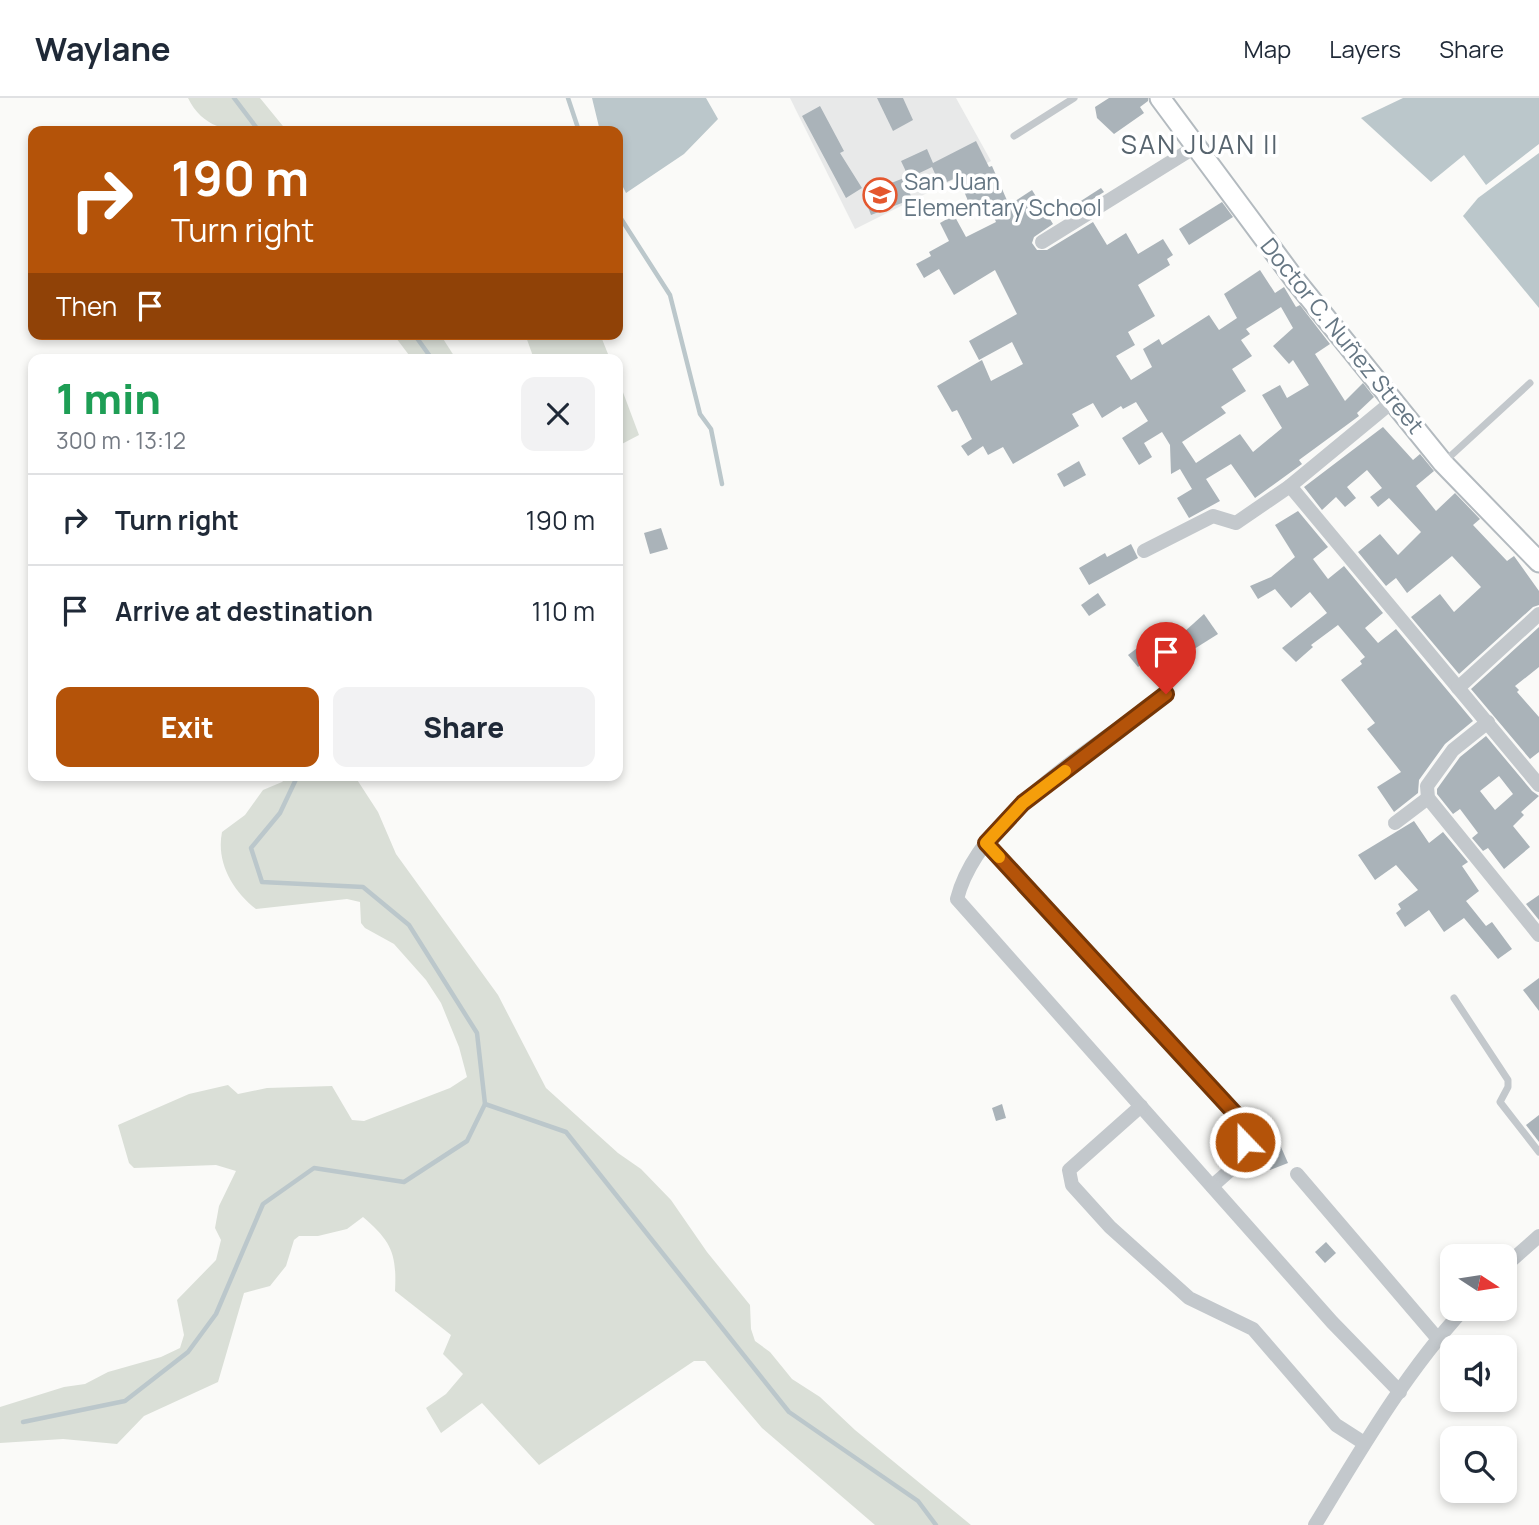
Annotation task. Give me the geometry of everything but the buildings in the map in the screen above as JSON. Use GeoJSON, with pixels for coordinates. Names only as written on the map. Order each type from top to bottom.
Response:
{"type":"FeatureCollection","features":[{"type":"Feature","properties":{"kind":"main road","name":"Doctor C. Nuñez Street"},"geometry":{"type":"LineString","coordinates":[[1160,98],[1295,280],[1392,401],[1443,463],[1539,562]]}},
{"type":"Feature","properties":{"kind":"street"},"geometry":{"type":"LineString","coordinates":[[1042,242],[1195,147]]}},
{"type":"Feature","properties":{"kind":"street"},"geometry":{"type":"LineString","coordinates":[[1144,551],[1213,516],[1236,523],[1290,486],[1392,401]]}},
{"type":"Feature","properties":{"kind":"street"},"geometry":{"type":"LineString","coordinates":[[1290,486],[1539,785]]}},
{"type":"Feature","properties":{"kind":"street"},"geometry":{"type":"LineString","coordinates":[[1458,688],[1539,614]]}},
{"type":"Feature","properties":{"kind":"street"},"geometry":{"type":"LineString","coordinates":[[1166,694],[1023,803],[971,862],[957,899],[1332,1322],[1400,1391]]}},
{"type":"Feature","properties":{"kind":"street"},"geometry":{"type":"LineString","coordinates":[[1488,722],[1453,750],[1427,786],[1428,798],[1539,935]]}},
{"type":"Feature","properties":{"kind":"street"},"geometry":{"type":"LineString","coordinates":[[1395,823],[1428,798]]}},
{"type":"Feature","properties":{"kind":"street"},"geometry":{"type":"LineString","coordinates":[[986,843],[1241,1120],[1245,1142],[1240,1163],[1212,1186]]}},
{"type":"Feature","properties":{"kind":"street"},"geometry":{"type":"LineString","coordinates":[[1141,1106],[1069,1170],[1072,1185],[1110,1227],[1189,1298],[1253,1329],[1336,1424],[1364,1443]]}},
{"type":"Feature","properties":{"kind":"street"},"geometry":{"type":"LineString","coordinates":[[1297,1174],[1438,1339]]}},
{"type":"Feature","properties":{"kind":"street"},"geometry":{"type":"LineString","coordinates":[[1517,1255],[1539,1236]]}},
{"type":"Feature","properties":{"kind":"street"},"geometry":{"type":"LineString","coordinates":[[1315,1525],[1364,1443],[1454,1321]]}},
{"type":"Feature","properties":{"kind":"lane"},"geometry":{"type":"LineString","coordinates":[[1014,136],[1074,98]]}},
{"type":"Feature","properties":{"kind":"lane"},"geometry":{"type":"LineString","coordinates":[[1443,463],[1530,383]]}},
{"type":"Feature","properties":{"kind":"lane"},"geometry":{"type":"LineString","coordinates":[[1454,998],[1508,1080],[1508,1087],[1500,1102],[1539,1152]]}},
{"type":"Feature","properties":{"kind":"shaded area"},"geometry":{"type":"Polygon","coordinates":[[[188,98],[260,98],[283,126],[218,126],[196,111],[188,98]]]}},
{"type":"Feature","properties":{"kind":"shaded area"},"geometry":{"type":"Polygon","coordinates":[[[592,98],[706,98],[718,119],[684,154],[626,193],[623,187],[623,126],[599,126],[592,98]]]}},
{"type":"Feature","properties":{"kind":"shaded area","name":"San Juan Elementary School"},"geometry":{"type":"Polygon","coordinates":[[[790,98],[956,98],[991,161],[855,229],[790,98]]]}},
{"type":"Feature","properties":{"kind":"shaded area"},"geometry":{"type":"Polygon","coordinates":[[[1403,98],[1539,98],[1539,144],[1486,185],[1464,155],[1431,182],[1361,118],[1403,98]]]}},
{"type":"Feature","properties":{"kind":"shaded area"},"geometry":{"type":"Polygon","coordinates":[[[1539,153],[1539,308],[1463,216],[1478,198],[1539,153]]]}},
{"type":"Feature","properties":{"kind":"shaded area"},"geometry":{"type":"Polygon","coordinates":[[[398,340],[444,340],[453,354],[408,354],[398,340]]]}},
{"type":"Feature","properties":{"kind":"shaded area"},"geometry":{"type":"Polygon","coordinates":[[[527,340],[602,340],[608,354],[532,354],[527,340]]]}},
{"type":"Feature","properties":{"kind":"shaded area"},"geometry":{"type":"Polygon","coordinates":[[[623,392],[639,435],[623,443],[623,392]]]}},
{"type":"Feature","properties":{"kind":"shaded area"},"geometry":{"type":"Polygon","coordinates":[[[358,781],[378,812],[396,854],[498,995],[546,1088],[618,1153],[641,1169],[671,1200],[707,1252],[750,1305],[751,1329],[755,1341],[770,1352],[792,1379],[820,1397],[855,1430],[971,1525],[875,1525],[762,1428],[705,1361],[694,1361],[539,1465],[482,1403],[441,1433],[426,1408],[446,1394],[463,1374],[443,1354],[451,1335],[395,1291],[395,1267],[390,1249],[380,1233],[363,1217],[347,1229],[318,1236],[299,1236],[294,1240],[286,1266],[270,1286],[244,1293],[218,1382],[144,1416],[117,1444],[63,1439],[0,1443],[0,1407],[64,1387],[85,1384],[108,1372],[161,1357],[180,1348],[184,1335],[177,1300],[216,1260],[221,1240],[215,1228],[219,1206],[236,1171],[216,1165],[134,1168],[129,1163],[118,1125],[189,1094],[228,1085],[238,1094],[267,1088],[332,1086],[352,1120],[364,1121],[450,1088],[467,1077],[459,1047],[441,1003],[426,980],[394,944],[365,928],[361,923],[360,902],[347,899],[256,909],[233,884],[221,854],[222,832],[245,815],[263,790],[282,782],[358,781]]]}},
{"type":"Feature","properties":{"kind":"waterway"},"geometry":{"type":"LineString","coordinates":[[234,98],[255,126]]}},
{"type":"Feature","properties":{"kind":"waterway"},"geometry":{"type":"LineString","coordinates":[[568,98],[577,126]]}},
{"type":"Feature","properties":{"kind":"waterway"},"geometry":{"type":"LineString","coordinates":[[623,222],[670,295],[700,414],[711,429],[722,484]]}},
{"type":"Feature","properties":{"kind":"waterway"},"geometry":{"type":"LineString","coordinates":[[418,340],[428,354]]}},
{"type":"Feature","properties":{"kind":"waterway"},"geometry":{"type":"LineString","coordinates":[[23,1422],[125,1401],[188,1352],[216,1314],[263,1204],[314,1168],[404,1182],[467,1141],[485,1104],[477,1033],[409,925],[363,887],[262,882],[251,848],[280,813],[295,781]]}},
{"type":"Feature","properties":{"kind":"waterway"},"geometry":{"type":"LineString","coordinates":[[485,1104],[566,1132],[789,1412],[918,1501],[936,1525]]}},
{"type":"Feature","properties":{"kind":"slow traffic"},"geometry":{"type":"LineString","coordinates":[[999,857],[986,843],[1023,803],[1065,771]]}},
{"type":"Feature","properties":{"kind":"place","name":"San Juan Elementary School"},"geometry":{"type":"Point","coordinates":[880,195]}},
{"type":"Feature","properties":{"kind":"district","name":"SAN JUAN II"},"geometry":{"type":"Point","coordinates":[1200,145]}},
{"type":"Feature","properties":{"kind":"route"},"geometry":{"type":"LineString","coordinates":[[1166,694],[1023,803],[986,843],[1241,1120],[1245,1142]]}}]}
